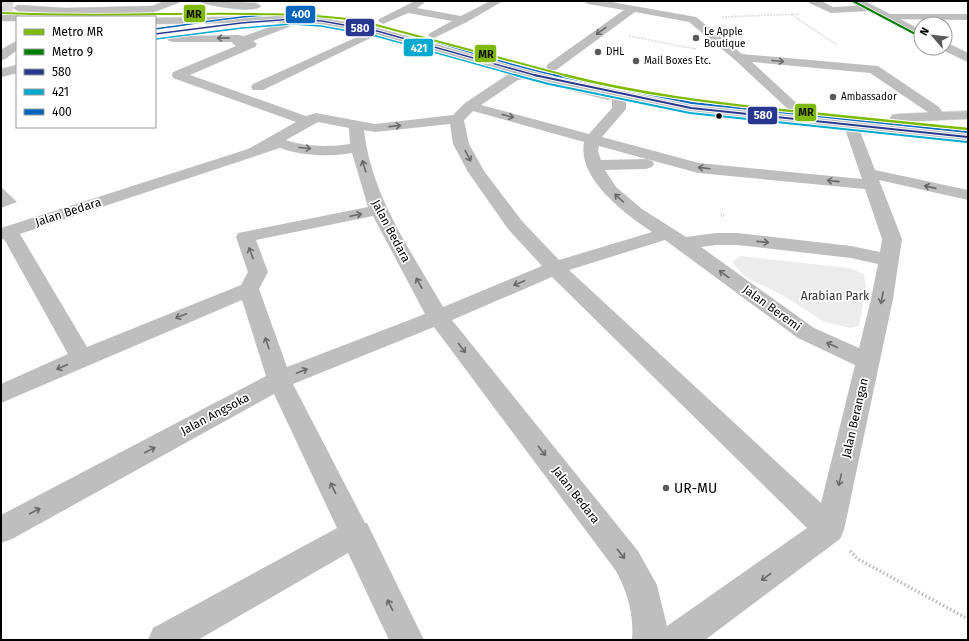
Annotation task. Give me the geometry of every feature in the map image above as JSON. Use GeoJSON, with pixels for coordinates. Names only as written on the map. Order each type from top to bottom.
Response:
{"type":"FeatureCollection","features":[{"type":"Feature","properties":{"kind":"main road"},"geometry":{"type":"LineString","coordinates":[[136,16],[174,1]]}},
{"type":"Feature","properties":{"kind":"main road"},"geometry":{"type":"LineString","coordinates":[[206,1],[238,6],[294,8],[380,26],[434,35],[596,78],[668,92],[726,101],[796,109],[968,125]]}},
{"type":"Feature","properties":{"kind":"main road"},"geometry":{"type":"LineString","coordinates":[[258,87],[380,26],[424,1]]}},
{"type":"Feature","properties":{"kind":"main road"},"geometry":{"type":"LineString","coordinates":[[434,35],[498,1]]}},
{"type":"Feature","properties":{"kind":"main road"},"geometry":{"type":"LineString","coordinates":[[588,1],[692,19],[739,57],[796,109]]}},
{"type":"Feature","properties":{"kind":"main road"},"geometry":{"type":"LineString","coordinates":[[813,1],[830,10],[869,8]]}},
{"type":"Feature","properties":{"kind":"main road"},"geometry":{"type":"LineString","coordinates":[[856,1],[913,30]]}},
{"type":"Feature","properties":{"kind":"main road"},"geometry":{"type":"LineString","coordinates":[[3,18],[18,13],[154,9]]}},
{"type":"Feature","properties":{"kind":"main road"},"geometry":{"type":"LineString","coordinates":[[552,67],[632,9]]}},
{"type":"Feature","properties":{"kind":"main road"},"geometry":{"type":"LineString","coordinates":[[406,10],[463,20]]}},
{"type":"Feature","properties":{"kind":"main road"},"geometry":{"type":"LineString","coordinates":[[888,17],[968,17]]}},
{"type":"Feature","properties":{"kind":"main road"},"geometry":{"type":"LineString","coordinates":[[3,18],[12,21],[16,25]]}},
{"type":"Feature","properties":{"kind":"main road"},"geometry":{"type":"LineString","coordinates":[[156,34],[241,23],[296,19]]}},
{"type":"Feature","properties":{"kind":"main road"},"geometry":{"type":"LineString","coordinates":[[296,19],[238,43],[251,44],[178,75],[308,122]]}},
{"type":"Feature","properties":{"kind":"main road"},"geometry":{"type":"LineString","coordinates":[[156,21],[296,19],[380,26],[536,76],[619,95],[691,108],[851,126],[968,137]]}},
{"type":"Feature","properties":{"kind":"main road"},"geometry":{"type":"LineString","coordinates":[[172,39],[238,38],[245,40]]}},
{"type":"Feature","properties":{"kind":"main road"},"geometry":{"type":"LineString","coordinates":[[1,56],[16,46]]}},
{"type":"Feature","properties":{"kind":"main road"},"geometry":{"type":"LineString","coordinates":[[953,50],[968,58]]}},
{"type":"Feature","properties":{"kind":"main road"},"geometry":{"type":"LineString","coordinates":[[739,57],[873,69],[934,110],[938,116]]}},
{"type":"Feature","properties":{"kind":"main road"},"geometry":{"type":"LineString","coordinates":[[1,64],[16,59]]}},
{"type":"Feature","properties":{"kind":"main road"},"geometry":{"type":"LineString","coordinates":[[1,73],[16,69]]}},
{"type":"Feature","properties":{"kind":"main road"},"geometry":{"type":"LineString","coordinates":[[356,125],[375,128],[456,119],[470,106],[515,76],[536,76]]}},
{"type":"Feature","properties":{"kind":"main road"},"geometry":{"type":"LineString","coordinates":[[592,139],[619,108],[619,95]]}},
{"type":"Feature","properties":{"kind":"main road"},"geometry":{"type":"LineString","coordinates":[[470,106],[698,168],[870,179],[968,195]]}},
{"type":"Feature","properties":{"kind":"main road"},"geometry":{"type":"LineString","coordinates":[[897,118],[968,115]]}},
{"type":"Feature","properties":{"kind":"main road","name":"Jalan Bedara"},"geometry":{"type":"LineString","coordinates":[[5,233],[254,152],[316,117],[356,125],[358,147],[378,210],[438,317],[627,561],[641,584],[650,625],[649,640]]}},
{"type":"Feature","properties":{"kind":"main road"},"geometry":{"type":"LineString","coordinates":[[456,119],[461,144],[476,172],[515,225],[555,268],[828,530],[746,591],[676,640]]}},
{"type":"Feature","properties":{"kind":"main road","name":"Jalan Berangan"},"geometry":{"type":"LineString","coordinates":[[828,530],[882,299],[892,240],[851,126]]}},
{"type":"Feature","properties":{"kind":"main road","name":"Jalan Beremi"},"geometry":{"type":"LineString","coordinates":[[592,139],[590,151],[594,165],[610,190],[636,213],[675,238],[806,333],[868,361]]}},
{"type":"Feature","properties":{"kind":"main road"},"geometry":{"type":"LineString","coordinates":[[254,152],[280,143],[291,147],[334,151],[358,147]]}},
{"type":"Feature","properties":{"kind":"main road"},"geometry":{"type":"LineString","coordinates":[[594,165],[646,164]]}},
{"type":"Feature","properties":{"kind":"main road"},"geometry":{"type":"LineString","coordinates":[[1,394],[82,358],[249,289],[258,272],[245,237],[378,210]]}},
{"type":"Feature","properties":{"kind":"main road"},"geometry":{"type":"LineString","coordinates":[[5,233],[82,358]]}},
{"type":"Feature","properties":{"kind":"main road"},"geometry":{"type":"LineString","coordinates":[[675,238],[737,239],[852,252],[888,260]]}},
{"type":"Feature","properties":{"kind":"main road","name":"Jalan Angsoka"},"geometry":{"type":"LineString","coordinates":[[1,530],[279,380],[438,317],[555,268],[675,238]]}},
{"type":"Feature","properties":{"kind":"main road"},"geometry":{"type":"LineString","coordinates":[[249,289],[279,380],[356,533],[407,640]]}},
{"type":"Feature","properties":{"kind":"main road"},"geometry":{"type":"LineString","coordinates":[[165,640],[356,533]]}},
{"type":"Feature","properties":{"kind":"path"},"geometry":{"type":"LineString","coordinates":[[692,19],[791,14],[873,69]]}},
{"type":"Feature","properties":{"kind":"path"},"geometry":{"type":"LineString","coordinates":[[601,31],[739,57]]}},
{"type":"Feature","properties":{"kind":"path"},"geometry":{"type":"LineString","coordinates":[[828,530],[858,559],[968,619]]}},
{"type":"Feature","properties":{"kind":"green space","name":"Arabian Park"},"geometry":{"type":"Polygon","coordinates":[[[740,256],[849,268],[864,274],[866,287],[859,326],[851,328],[824,322],[784,296],[745,277],[732,262],[740,256]]]}},
{"type":"Feature","properties":{"kind":"shaded area"},"geometry":{"type":"Polygon","coordinates":[[[1,187],[17,202],[1,208],[1,187]]]}},
{"type":"Feature","properties":{"kind":"tunnel"},"geometry":{"type":"LineString","coordinates":[[1,6],[18,8]]}},
{"type":"Feature","properties":{"kind":"metro line","name":"9"},"geometry":{"type":"LineString","coordinates":[[853,1],[913,33]]}},
{"type":"Feature","properties":{"kind":"metro line","name":"MR"},"geometry":{"type":"LineString","coordinates":[[1,13],[48,15],[230,13],[336,17],[357,20],[596,83],[642,92],[706,102],[968,129]]}},
{"type":"Feature","properties":{"kind":"transit line","name":"400"},"geometry":{"type":"LineString","coordinates":[[156,29],[240,18],[293,14],[323,16],[378,26],[551,74],[692,103],[968,132]]}},
{"type":"Feature","properties":{"kind":"transit line","name":"580"},"geometry":{"type":"LineString","coordinates":[[156,34],[241,23],[293,19],[322,21],[377,31],[550,79],[691,108],[968,137]]}},
{"type":"Feature","properties":{"kind":"transit line","name":"421"},"geometry":{"type":"LineString","coordinates":[[156,39],[242,28],[293,24],[321,26],[376,36],[549,84],[690,113],[967,142]]}},
{"type":"Feature","properties":{"kind":"place","name":"Le Apple Boutique"},"geometry":{"type":"Point","coordinates":[696,38]}},
{"type":"Feature","properties":{"kind":"place","name":"DHL"},"geometry":{"type":"Point","coordinates":[598,52]}},
{"type":"Feature","properties":{"kind":"place","name":"Mail Boxes Etc."},"geometry":{"type":"Point","coordinates":[636,61]}},
{"type":"Feature","properties":{"kind":"place","name":"Ambassador"},"geometry":{"type":"Point","coordinates":[833,97]}},
{"type":"Feature","properties":{"kind":"place","name":"UR-MU"},"geometry":{"type":"Point","coordinates":[666,488]}}]}
